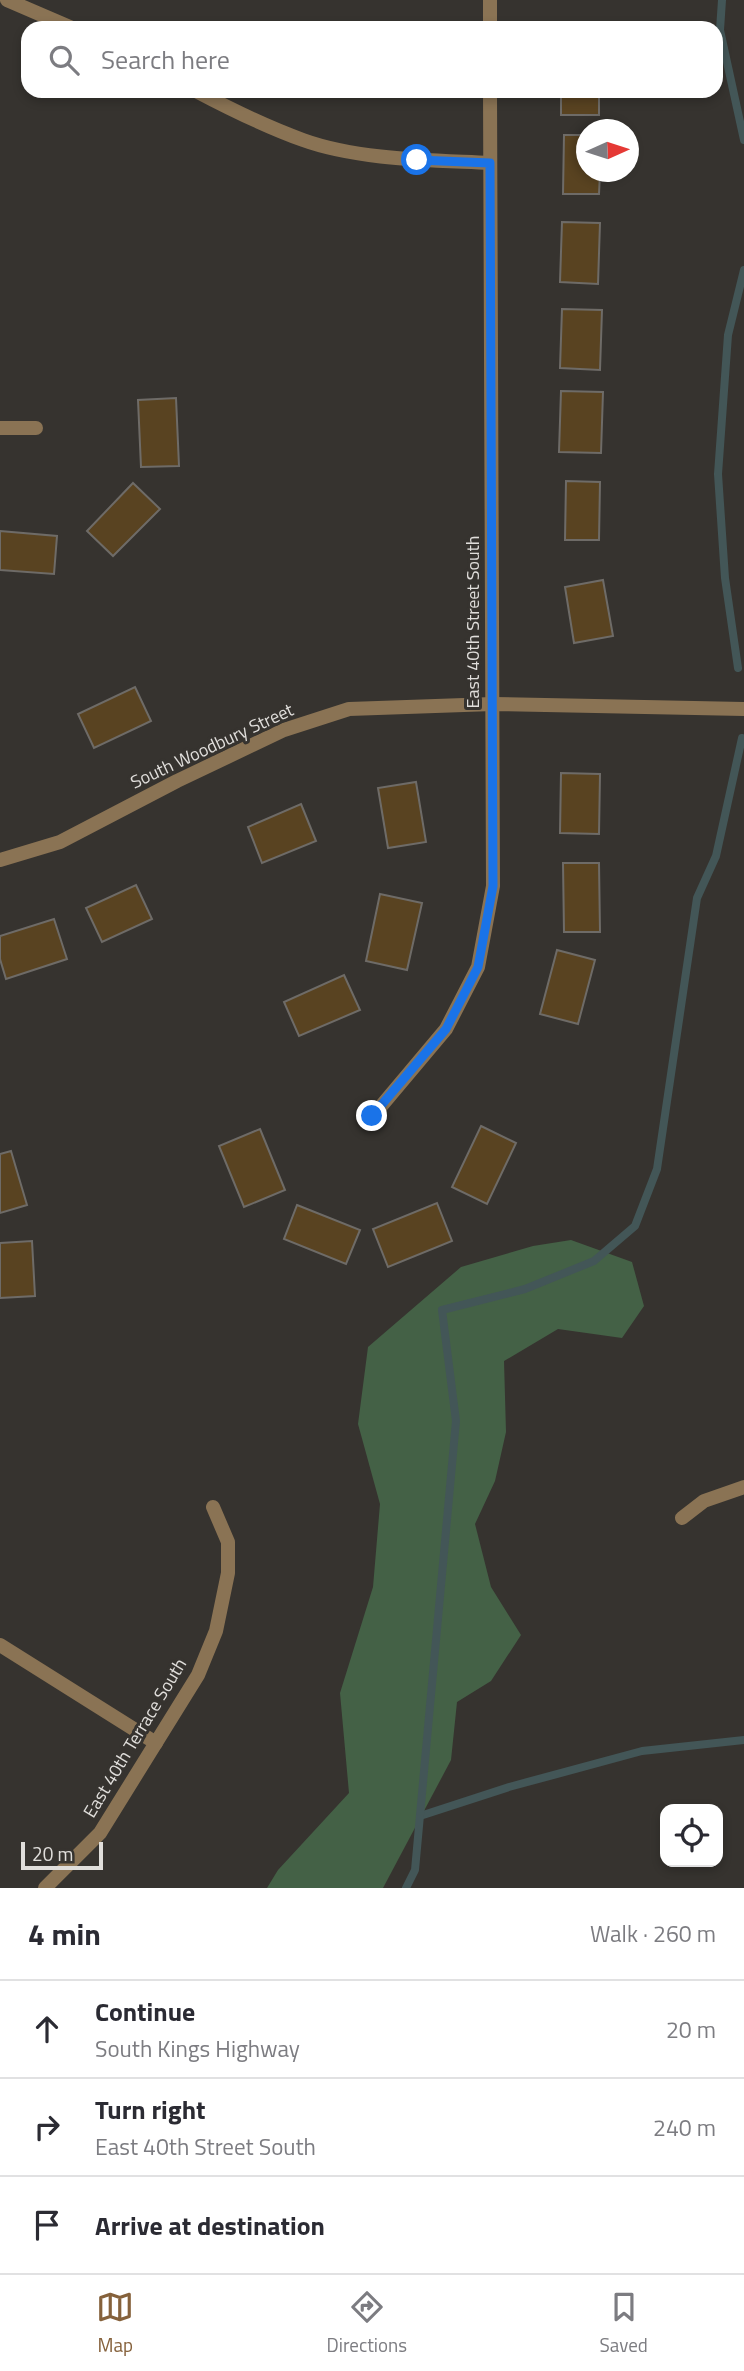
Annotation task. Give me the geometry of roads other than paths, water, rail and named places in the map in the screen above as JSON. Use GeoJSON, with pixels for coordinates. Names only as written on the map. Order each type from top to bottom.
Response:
{"type":"FeatureCollection","features":[{"type":"Feature","properties":{"kind":"street"},"geometry":{"type":"LineString","coordinates":[[7,0],[56,21]]}},
{"type":"Feature","properties":{"kind":"street"},"geometry":{"type":"LineString","coordinates":[[490,0],[490,21]]}},
{"type":"Feature","properties":{"kind":"street"},"geometry":{"type":"LineString","coordinates":[[211,98],[305,141],[356,152],[417,160],[490,163]]}},
{"type":"Feature","properties":{"kind":"street","name":"East 40th Street South"},"geometry":{"type":"LineString","coordinates":[[372,1116],[446,1029],[478,967],[493,886],[490,98]]}},
{"type":"Feature","properties":{"kind":"street"},"geometry":{"type":"LineString","coordinates":[[0,428],[36,428]]}},
{"type":"Feature","properties":{"kind":"street","name":"South Woodbury Street"},"geometry":{"type":"LineString","coordinates":[[0,860],[61,842],[177,781],[284,730],[349,709],[493,704],[744,709]]}},
{"type":"Feature","properties":{"kind":"street"},"geometry":{"type":"LineString","coordinates":[[682,1518],[704,1501],[744,1488]]}},
{"type":"Feature","properties":{"kind":"street","name":"East 40th Terrace South"},"geometry":{"type":"LineString","coordinates":[[45,1888],[100,1833],[198,1675],[216,1631],[228,1573],[228,1542],[213,1507]]}},
{"type":"Feature","properties":{"kind":"street"},"geometry":{"type":"LineString","coordinates":[[0,1645],[156,1743]]}},
{"type":"Feature","properties":{"kind":"waterway"},"geometry":{"type":"LineString","coordinates":[[721,21],[722,0]]}},
{"type":"Feature","properties":{"kind":"waterway"},"geometry":{"type":"LineString","coordinates":[[723,44],[744,140]]}},
{"type":"Feature","properties":{"kind":"waterway"},"geometry":{"type":"LineString","coordinates":[[738,668],[725,578],[718,474],[728,335],[744,270]]}},
{"type":"Feature","properties":{"kind":"waterway"},"geometry":{"type":"LineString","coordinates":[[406,1888],[415,1870],[456,1421],[442,1310],[525,1289],[594,1261],[635,1226],[657,1169],[697,898],[716,856],[742,738]]}},
{"type":"Feature","properties":{"kind":"waterway"},"geometry":{"type":"LineString","coordinates":[[420,1816],[509,1787],[642,1751],[744,1740]]}}]}
